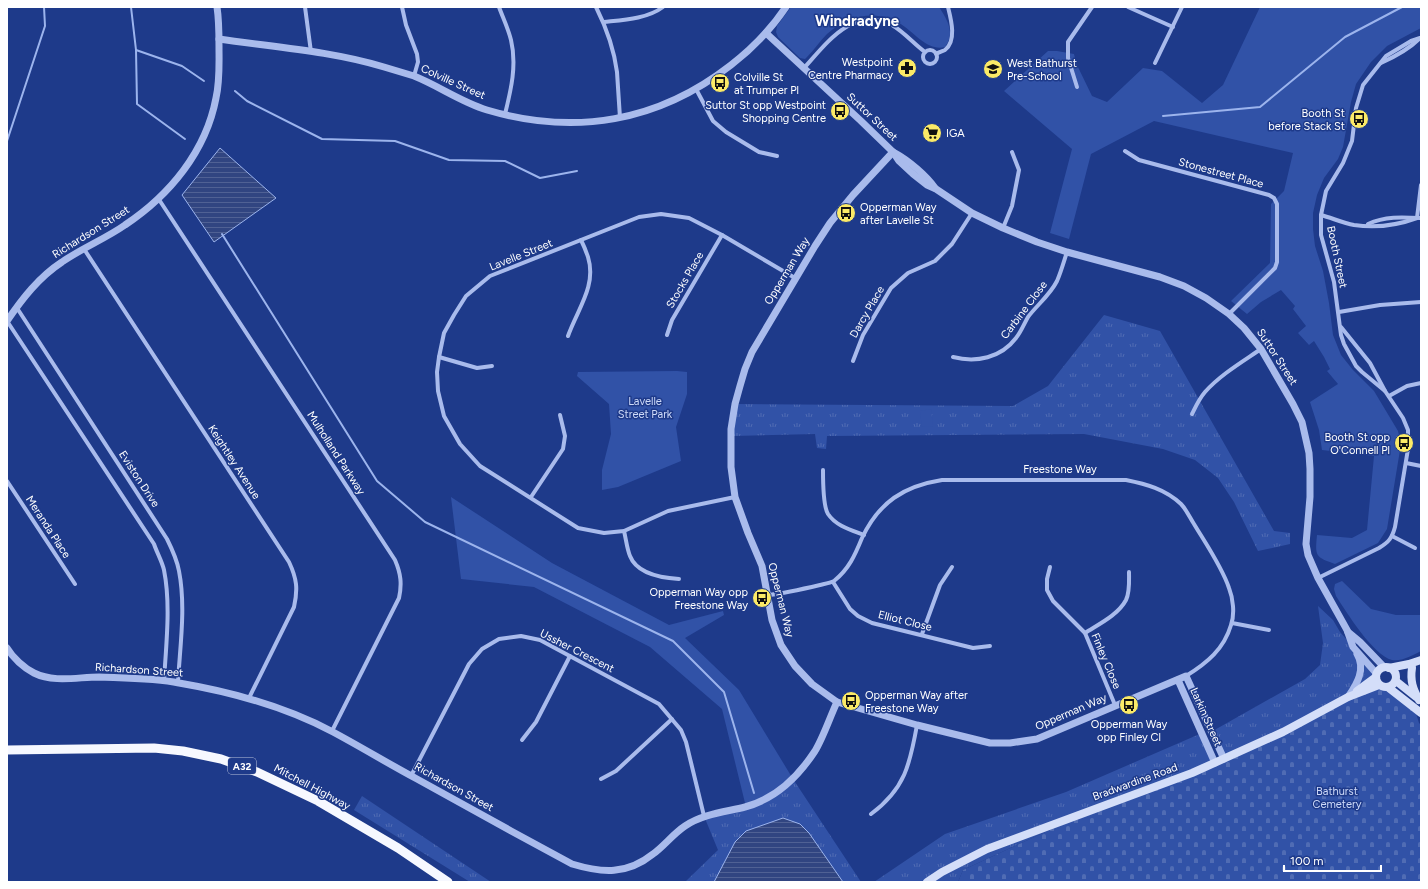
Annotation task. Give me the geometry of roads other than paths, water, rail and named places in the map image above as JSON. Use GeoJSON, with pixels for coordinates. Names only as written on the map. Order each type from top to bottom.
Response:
{"type":"FeatureCollection","features":[{"type":"Feature","properties":{"kind":"highway","name":"Mitchell Highway"},"geometry":{"type":"LineString","coordinates":[[7,750],[154,748],[183,751],[221,759],[257,772],[318,801],[398,848],[448,882]]}},
{"type":"Feature","properties":{"kind":"main road"},"geometry":{"type":"LineString","coordinates":[[1420,660],[1379,670],[1376,675],[1376,682],[1379,686],[1389,688],[1421,713]]}},
{"type":"Feature","properties":{"kind":"main road"},"geometry":{"type":"LineString","coordinates":[[1389,688],[1396,680],[1420,660]]}},
{"type":"Feature","properties":{"kind":"main road"},"geometry":{"type":"LineString","coordinates":[[1386,668],[1395,672],[1396,680],[1420,701]]}},
{"type":"Feature","properties":{"kind":"main road"},"geometry":{"type":"LineString","coordinates":[[1412,668],[1412,686],[1420,701]]}},
{"type":"Feature","properties":{"kind":"main road","name":"Bradwardine Road"},"geometry":{"type":"LineString","coordinates":[[1348,697],[1376,675]]}},
{"type":"Feature","properties":{"kind":"main road","name":"Bradwardine Road"},"geometry":{"type":"LineString","coordinates":[[927,882],[948,869],[987,849],[1192,773],[1283,732],[1348,697],[1379,686]]}},
{"type":"Feature","properties":{"kind":"street","name":"Richardson Street"},"geometry":{"type":"LineString","coordinates":[[7,321],[16,307],[43,277],[61,262],[126,225],[176,181],[189,164],[207,129],[213,114],[217,96],[219,38],[217,7]]}},
{"type":"Feature","properties":{"kind":"street"},"geometry":{"type":"LineString","coordinates":[[305,7],[311,52]]}},
{"type":"Feature","properties":{"kind":"street"},"geometry":{"type":"LineString","coordinates":[[402,7],[408,32],[417,54],[418,62],[414,76]]}},
{"type":"Feature","properties":{"kind":"street"},"geometry":{"type":"LineString","coordinates":[[499,7],[511,39],[514,52],[512,84],[505,114]]}},
{"type":"Feature","properties":{"kind":"street"},"geometry":{"type":"LineString","coordinates":[[596,7],[604,22],[613,52],[617,72],[620,118]]}},
{"type":"Feature","properties":{"kind":"street"},"geometry":{"type":"LineString","coordinates":[[604,22],[637,18],[658,11],[663,7]]}},
{"type":"Feature","properties":{"kind":"street","name":"Colville Street"},"geometry":{"type":"LineString","coordinates":[[219,38],[364,61],[414,76],[472,105],[531,120],[562,122],[598,121],[645,112],[670,103],[696,89],[718,75],[741,57],[766,33],[786,7]]}},
{"type":"Feature","properties":{"kind":"street"},"geometry":{"type":"LineString","coordinates":[[936,54],[948,47],[952,35],[952,26],[948,7]]}},
{"type":"Feature","properties":{"kind":"street"},"geometry":{"type":"LineString","coordinates":[[1077,87],[1068,58],[1068,42],[1092,7]]}},
{"type":"Feature","properties":{"kind":"street"},"geometry":{"type":"LineString","coordinates":[[1128,7],[1173,27]]}},
{"type":"Feature","properties":{"kind":"street"},"geometry":{"type":"LineString","coordinates":[[1155,63],[1182,7]]}},
{"type":"Feature","properties":{"kind":"street"},"geometry":{"type":"LineString","coordinates":[[804,68],[830,39],[843,28],[851,24],[868,20],[877,20],[892,25],[925,52]]}},
{"type":"Feature","properties":{"kind":"street","name":"Suttor Street"},"geometry":{"type":"LineString","coordinates":[[766,33],[893,152],[899,161],[913,174],[927,185],[936,189],[972,213],[1037,242],[1067,252],[1160,277],[1184,286],[1206,298],[1229,314],[1244,328],[1261,349],[1294,404],[1302,422],[1310,469],[1310,497],[1306,544],[1308,555],[1318,578],[1347,630],[1353,647],[1376,675]]}},
{"type":"Feature","properties":{"kind":"street","name":"Booth Street"},"geometry":{"type":"LineString","coordinates":[[1385,391],[1356,366],[1344,344],[1334,282],[1321,235],[1321,215],[1326,191],[1343,162],[1352,141],[1356,108],[1363,85],[1386,56],[1410,41],[1421,38]]}},
{"type":"Feature","properties":{"kind":"street"},"geometry":{"type":"LineString","coordinates":[[931,50],[936,54],[937,60],[934,63],[929,64],[924,60],[923,56],[925,52],[931,50]]}},
{"type":"Feature","properties":{"kind":"street"},"geometry":{"type":"LineString","coordinates":[[696,89],[713,121],[726,132],[759,152],[777,156]]}},
{"type":"Feature","properties":{"kind":"street","name":"Stonestreet Place"},"geometry":{"type":"LineString","coordinates":[[1125,151],[1139,160],[1269,195],[1274,198],[1278,204],[1277,262],[1275,268],[1229,314]]}},
{"type":"Feature","properties":{"kind":"street","name":"Opperman Way"},"geometry":{"type":"LineString","coordinates":[[893,152],[853,195],[830,223],[795,278],[748,362],[735,404],[730,448],[735,497],[748,534],[762,566],[769,595],[772,620],[781,645],[795,666],[808,680],[837,702],[917,725],[990,743],[1010,743],[1037,739],[1115,705],[1178,680]]}},
{"type":"Feature","properties":{"kind":"street"},"geometry":{"type":"LineString","coordinates":[[1003,228],[1012,206],[1019,170],[1012,152]]}},
{"type":"Feature","properties":{"kind":"street"},"geometry":{"type":"LineString","coordinates":[[1321,215],[1353,224],[1366,225],[1376,220],[1389,218],[1419,218],[1421,185]]}},
{"type":"Feature","properties":{"kind":"street","name":"Mulholland Parkway"},"geometry":{"type":"LineString","coordinates":[[158,198],[333,464],[399,568],[401,584],[398,598],[332,731]]}},
{"type":"Feature","properties":{"kind":"street","name":"Darcy Place"},"geometry":{"type":"LineString","coordinates":[[853,361],[863,335],[891,288],[908,274],[935,261],[952,244],[972,213]]}},
{"type":"Feature","properties":{"kind":"street","name":"Lavelle Street"},"geometry":{"type":"LineString","coordinates":[[735,497],[668,510],[624,531],[604,533],[578,528],[480,466],[460,444],[444,416],[438,391],[437,372],[444,333],[466,296],[490,276],[639,218],[661,214],[689,218],[722,235],[795,278]]}},
{"type":"Feature","properties":{"kind":"street","name":"Stocks Place"},"geometry":{"type":"LineString","coordinates":[[667,335],[672,320],[722,235]]}},
{"type":"Feature","properties":{"kind":"street"},"geometry":{"type":"LineString","coordinates":[[568,336],[573,321],[585,299],[590,283],[589,259],[581,240]]}},
{"type":"Feature","properties":{"kind":"street","name":"Keightley Avenue"},"geometry":{"type":"LineString","coordinates":[[84,249],[289,562],[294,573],[297,585],[297,594],[294,607],[249,698]]}},
{"type":"Feature","properties":{"kind":"street","name":"Carbine Close"},"geometry":{"type":"LineString","coordinates":[[953,357],[966,360],[991,357],[1006,349],[1017,338],[1028,317],[1045,298],[1057,281],[1067,252]]}},
{"type":"Feature","properties":{"kind":"street"},"geometry":{"type":"LineString","coordinates":[[1339,312],[1380,305],[1421,302]]}},
{"type":"Feature","properties":{"kind":"street","name":"Eviston Drive"},"geometry":{"type":"LineString","coordinates":[[16,307],[165,534],[178,569],[181,586],[182,603],[178,682]]}},
{"type":"Feature","properties":{"kind":"street","name":"Eviston Drive"},"geometry":{"type":"LineString","coordinates":[[7,321],[154,544],[163,569],[166,586],[167,603],[164,681]]}},
{"type":"Feature","properties":{"kind":"street","name":"Booth Street"},"geometry":{"type":"LineString","coordinates":[[1340,326],[1370,363],[1385,391],[1403,418],[1408,430],[1409,438],[1406,463],[1392,536]]}},
{"type":"Feature","properties":{"kind":"street"},"geometry":{"type":"LineString","coordinates":[[1192,414],[1205,392],[1232,368],[1261,349]]}},
{"type":"Feature","properties":{"kind":"street"},"geometry":{"type":"LineString","coordinates":[[439,357],[477,368],[492,366]]}},
{"type":"Feature","properties":{"kind":"street"},"geometry":{"type":"LineString","coordinates":[[1389,396],[1407,386],[1421,383]]}},
{"type":"Feature","properties":{"kind":"street"},"geometry":{"type":"LineString","coordinates":[[531,497],[563,449],[565,436],[560,415]]}},
{"type":"Feature","properties":{"kind":"street"},"geometry":{"type":"LineString","coordinates":[[1406,463],[1421,466]]}},
{"type":"Feature","properties":{"kind":"street"},"geometry":{"type":"LineString","coordinates":[[823,470],[823,490],[828,514],[841,526],[864,535]]}},
{"type":"Feature","properties":{"kind":"street","name":"Freestone Way"},"geometry":{"type":"LineString","coordinates":[[833,582],[849,566],[864,535],[876,515],[890,500],[911,488],[927,482],[942,480],[1126,480],[1144,483],[1164,491],[1182,504],[1223,573],[1229,588],[1233,611],[1232,623],[1223,644],[1217,652],[1205,663],[1178,680]]}},
{"type":"Feature","properties":{"kind":"street","name":"Meranda Place"},"geometry":{"type":"LineString","coordinates":[[7,481],[75,584]]}},
{"type":"Feature","properties":{"kind":"street"},"geometry":{"type":"LineString","coordinates":[[624,531],[630,556],[634,564],[662,578],[680,579]]}},
{"type":"Feature","properties":{"kind":"street"},"geometry":{"type":"LineString","coordinates":[[1318,578],[1388,543],[1392,536],[1415,548]]}},
{"type":"Feature","properties":{"kind":"street"},"geometry":{"type":"LineString","coordinates":[[922,634],[940,585],[952,567]]}},
{"type":"Feature","properties":{"kind":"street","name":"Finley Close"},"geometry":{"type":"LineString","coordinates":[[1050,567],[1046,590],[1052,601],[1085,633],[1115,705]]}},
{"type":"Feature","properties":{"kind":"street"},"geometry":{"type":"LineString","coordinates":[[1085,633],[1115,613],[1126,600],[1129,589],[1129,572]]}},
{"type":"Feature","properties":{"kind":"street"},"geometry":{"type":"LineString","coordinates":[[769,595],[790,592],[833,582]]}},
{"type":"Feature","properties":{"kind":"street","name":"Elliot Close"},"geometry":{"type":"LineString","coordinates":[[833,582],[850,609],[858,616],[872,623],[922,634],[973,648],[990,646]]}},
{"type":"Feature","properties":{"kind":"street"},"geometry":{"type":"LineString","coordinates":[[1232,623],[1269,630]]}},
{"type":"Feature","properties":{"kind":"street","name":"Suttor Street"},"geometry":{"type":"LineString","coordinates":[[1347,630],[1386,668]]}},
{"type":"Feature","properties":{"kind":"street","name":"Ussher Crescent"},"geometry":{"type":"LineString","coordinates":[[411,776],[469,664],[482,649],[499,639],[521,636],[540,640],[659,704],[681,730],[686,742],[704,816]]}},
{"type":"Feature","properties":{"kind":"street"},"geometry":{"type":"LineString","coordinates":[[1348,697],[1357,684],[1360,674],[1360,658],[1353,647]]}},
{"type":"Feature","properties":{"kind":"street","name":"Richardson Street"},"geometry":{"type":"LineString","coordinates":[[7,648],[22,664],[34,673],[46,677],[58,679],[128,678],[178,682],[249,698],[291,713],[332,731],[572,864],[592,870],[614,871],[636,865],[652,855],[685,826],[704,816],[746,807],[764,801],[776,793],[793,779],[815,751],[837,702]]}},
{"type":"Feature","properties":{"kind":"street"},"geometry":{"type":"LineString","coordinates":[[522,740],[536,722],[570,656]]}},
{"type":"Feature","properties":{"kind":"street","name":"Larkin Street"},"geometry":{"type":"LineString","coordinates":[[1186,676],[1224,759]]}},
{"type":"Feature","properties":{"kind":"street","name":"Larkin Street"},"geometry":{"type":"LineString","coordinates":[[1178,680],[1215,763]]}},
{"type":"Feature","properties":{"kind":"street"},"geometry":{"type":"LineString","coordinates":[[601,779],[616,771],[672,719]]}},
{"type":"Feature","properties":{"kind":"street"},"geometry":{"type":"LineString","coordinates":[[871,814],[885,803],[902,781],[911,759],[917,725]]}},
{"type":"Feature","properties":{"kind":"waterway"},"geometry":{"type":"LineString","coordinates":[[7,141],[45,26],[44,7]]}},
{"type":"Feature","properties":{"kind":"waterway"},"geometry":{"type":"LineString","coordinates":[[131,7],[136,50],[137,104],[185,139]]}},
{"type":"Feature","properties":{"kind":"waterway"},"geometry":{"type":"LineString","coordinates":[[1163,116],[1260,107],[1345,37],[1402,7]]}},
{"type":"Feature","properties":{"kind":"waterway"},"geometry":{"type":"LineString","coordinates":[[136,50],[182,66],[204,81]]}},
{"type":"Feature","properties":{"kind":"waterway"},"geometry":{"type":"LineString","coordinates":[[235,91],[247,101],[322,139],[395,141],[449,160],[505,161],[540,178],[577,171]]}},
{"type":"Feature","properties":{"kind":"waterway"},"geometry":{"type":"LineString","coordinates":[[222,234],[377,481],[425,522],[673,641],[724,692],[754,793]]}},
{"type":"Feature","properties":{"kind":"place","name":"Westpoint Centre Pharmacy"},"geometry":{"type":"Point","coordinates":[907,68]}},
{"type":"Feature","properties":{"kind":"place","name":"West Bathurst Pre-School"},"geometry":{"type":"Point","coordinates":[993,69]}},
{"type":"Feature","properties":{"kind":"place","name":"Colville St at Trumper Pl"},"geometry":{"type":"Point","coordinates":[720,83]}},
{"type":"Feature","properties":{"kind":"place","name":"Suttor St opp Westpoint Shopping Centre"},"geometry":{"type":"Point","coordinates":[840,111]}},
{"type":"Feature","properties":{"kind":"place","name":"Booth St before Stack St"},"geometry":{"type":"Point","coordinates":[1359,119]}},
{"type":"Feature","properties":{"kind":"place","name":"IGA"},"geometry":{"type":"Point","coordinates":[932,133]}},
{"type":"Feature","properties":{"kind":"place","name":"Opperman Way after Lavelle St"},"geometry":{"type":"Point","coordinates":[846,213]}},
{"type":"Feature","properties":{"kind":"place","name":"Booth St opp O'Connell Pl"},"geometry":{"type":"Point","coordinates":[1404,443]}},
{"type":"Feature","properties":{"kind":"place","name":"Opperman Way opp Freestone Way"},"geometry":{"type":"Point","coordinates":[762,598]}},
{"type":"Feature","properties":{"kind":"place","name":"Opperman Way after Freestone Way"},"geometry":{"type":"Point","coordinates":[851,701]}},
{"type":"Feature","properties":{"kind":"place","name":"Opperman Way opp Finley Cl"},"geometry":{"type":"Point","coordinates":[1129,705]}},
{"type":"Feature","properties":{"kind":"district","name":"Windradyne"},"geometry":{"type":"Point","coordinates":[857,21]}},
{"type":"Feature","properties":{"kind":"park label","name":"Lavelle Street Park"},"geometry":{"type":"Point","coordinates":[645,407]}},
{"type":"Feature","properties":{"kind":"park label","name":"Bathurst Cemetery"},"geometry":{"type":"Point","coordinates":[1337,797]}}]}
